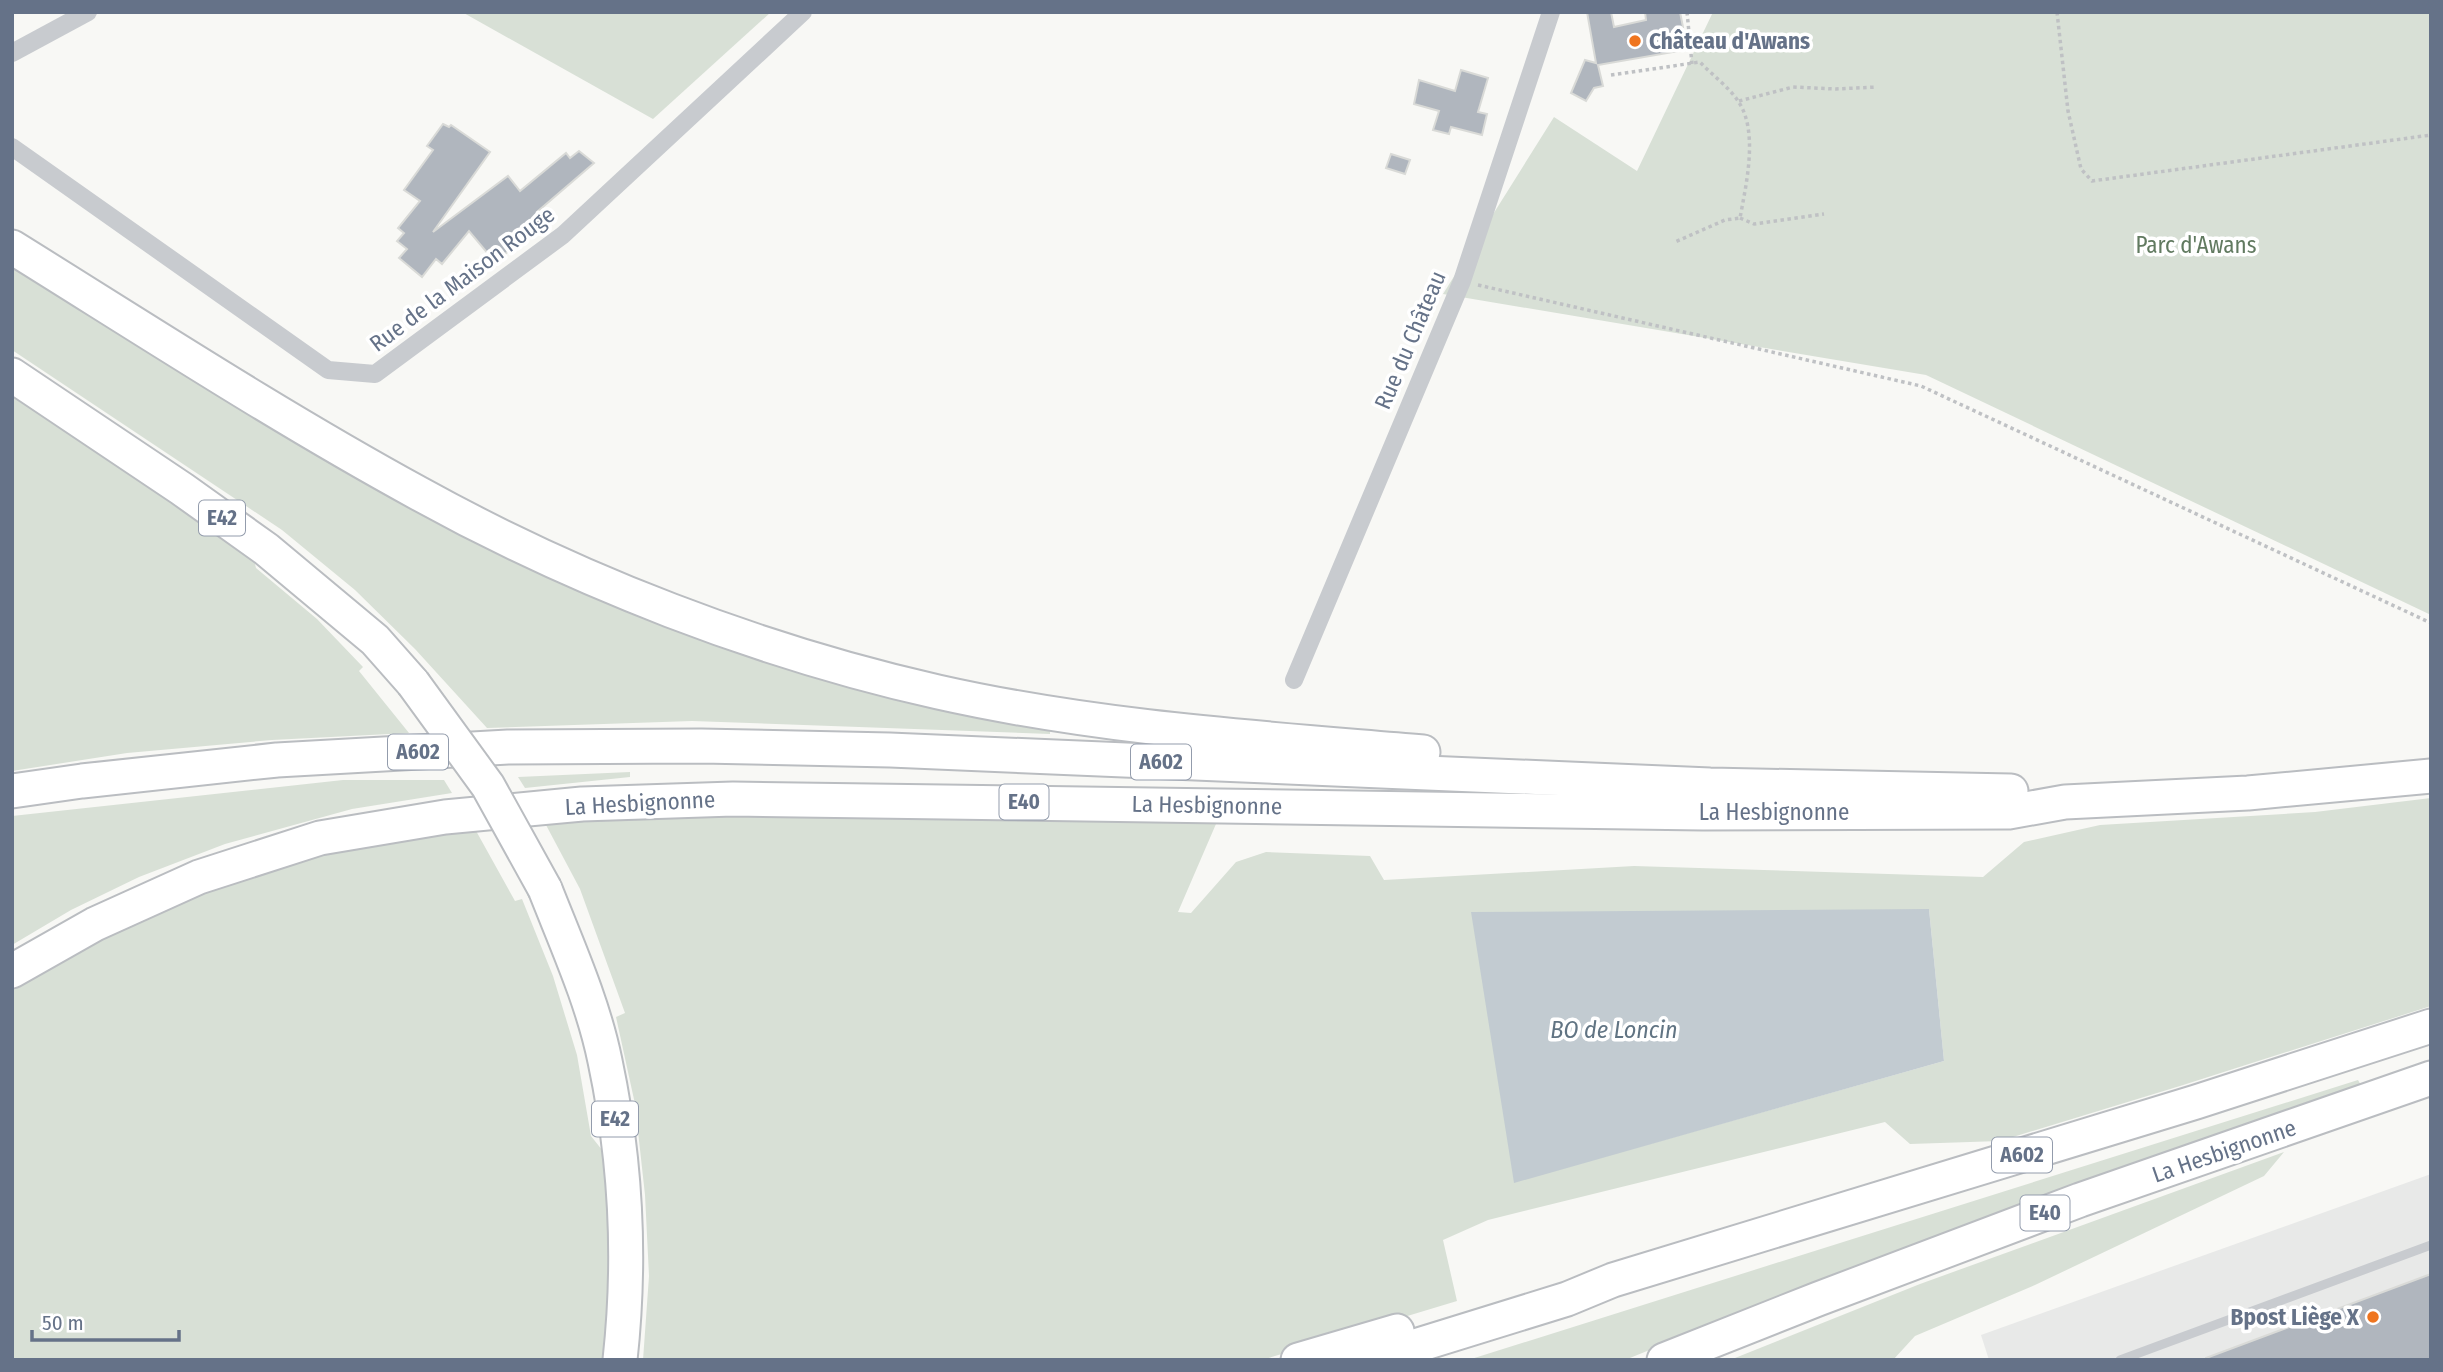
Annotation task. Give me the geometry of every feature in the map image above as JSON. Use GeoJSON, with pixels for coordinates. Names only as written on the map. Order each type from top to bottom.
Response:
{"type":"FeatureCollection","features":[{"type":"Feature","properties":{"kind":"highway"},"geometry":{"type":"LineString","coordinates":[[12,247],[295,424],[421,495],[545,558],[728,631],[830,664],[934,691],[1026,710],[1246,738],[1459,755],[1497,776],[1710,785],[2005,790],[2065,802]]}},
{"type":"Feature","properties":{"kind":"highway","name":"E42"},"geometry":{"type":"LineString","coordinates":[[12,375],[266,549],[375,639],[414,683],[488,786],[545,889],[584,991],[605,1059],[625,1196],[626,1264],[620,1360]]}},
{"type":"Feature","properties":{"kind":"highway","name":"A602"},"geometry":{"type":"LineString","coordinates":[[12,791],[277,760],[536,747],[701,746],[890,750],[1497,776]]}},
{"type":"Feature","properties":{"kind":"highway","name":"La Hesbignonne"},"geometry":{"type":"LineString","coordinates":[[12,971],[95,924],[199,877],[320,838],[445,817],[582,804],[733,799],[1703,813],[2009,812],[2065,802],[2248,793],[2431,776]]}},
{"type":"Feature","properties":{"kind":"highway","name":"A602"},"geometry":{"type":"LineString","coordinates":[[1370,1360],[1567,1299],[1613,1280],[2196,1102],[2431,1026]]}},
{"type":"Feature","properties":{"kind":"highway","name":"La Hesbignonne"},"geometry":{"type":"LineString","coordinates":[[1664,1360],[2080,1200],[2431,1078]]}},
{"type":"Feature","properties":{"kind":"highway"},"geometry":{"type":"LineString","coordinates":[[1298,1360],[1566,1280],[1613,1280]]}},
{"type":"Feature","properties":{"kind":"street"},"geometry":{"type":"LineString","coordinates":[[12,53],[88,12]]}},
{"type":"Feature","properties":{"kind":"street","name":"Rue de la Maison Rouge"},"geometry":{"type":"LineString","coordinates":[[12,147],[328,370],[375,374],[563,235],[803,12]]}},
{"type":"Feature","properties":{"kind":"street","name":"Rue du Château"},"geometry":{"type":"LineString","coordinates":[[1294,680],[1462,281],[1551,12]]}},
{"type":"Feature","properties":{"kind":"lane"},"geometry":{"type":"LineString","coordinates":[[2120,1360],[2431,1245]]}},
{"type":"Feature","properties":{"kind":"path"},"geometry":{"type":"LineString","coordinates":[[1687,12],[1692,64]]}},
{"type":"Feature","properties":{"kind":"path"},"geometry":{"type":"LineString","coordinates":[[2057,12],[2068,111],[2081,169],[2092,181],[2431,135]]}},
{"type":"Feature","properties":{"kind":"path"},"geometry":{"type":"LineString","coordinates":[[1611,75],[1700,62],[1739,101],[1746,120],[1750,162],[1740,218]]}},
{"type":"Feature","properties":{"kind":"path"},"geometry":{"type":"LineString","coordinates":[[1739,101],[1793,87],[1877,87]]}},
{"type":"Feature","properties":{"kind":"path"},"geometry":{"type":"LineString","coordinates":[[1675,242],[1726,220],[1740,218],[1754,224],[1824,214]]}},
{"type":"Feature","properties":{"kind":"path"},"geometry":{"type":"LineString","coordinates":[[1462,281],[1921,386],[2431,623]]}},
{"type":"Feature","properties":{"kind":"shaded area"},"geometry":{"type":"Polygon","coordinates":[[[2431,1174],[2431,1360],[1989,1360],[1981,1335],[2431,1174]]]}},
{"type":"Feature","properties":{"kind":"green space"},"geometry":{"type":"Polygon","coordinates":[[[462,12],[771,12],[653,119],[462,12]]]}},
{"type":"Feature","properties":{"kind":"green space","name":"Parc d'Awans"},"geometry":{"type":"Polygon","coordinates":[[[1713,12],[2431,12],[2431,615],[1926,375],[1443,294],[1554,117],[1637,171],[1713,12]]]}},
{"type":"Feature","properties":{"kind":"green space"},"geometry":{"type":"Polygon","coordinates":[[[12,265],[395,497],[1050,727],[1050,734],[692,721],[487,728],[415,649],[355,590],[282,530],[12,350],[12,265]]]}},
{"type":"Feature","properties":{"kind":"green space"},"geometry":{"type":"Polygon","coordinates":[[[12,395],[253,556],[256,568],[317,619],[363,667],[359,671],[409,733],[272,740],[127,753],[12,771],[12,395]]]}},
{"type":"Feature","properties":{"kind":"green space"},"geometry":{"type":"Polygon","coordinates":[[[630,772],[630,777],[525,788],[518,777],[630,772]]]}},
{"type":"Feature","properties":{"kind":"green space"},"geometry":{"type":"Polygon","coordinates":[[[343,780],[444,780],[452,793],[352,809],[225,844],[139,877],[71,910],[12,945],[12,816],[343,780]]]}},
{"type":"Feature","properties":{"kind":"green space"},"geometry":{"type":"Polygon","coordinates":[[[2431,798],[2431,1006],[2000,1141],[1910,1144],[1885,1122],[1488,1220],[1443,1240],[1457,1301],[1262,1360],[643,1360],[649,1276],[645,1195],[635,1104],[616,1017],[625,1013],[580,889],[546,825],[670,815],[1219,817],[1178,912],[1191,913],[1236,862],[1266,852],[1370,856],[1384,880],[1634,866],[1983,877],[2024,842],[2100,825],[2315,812],[2431,798]],[[1929,909],[1514,1182],[1944,1061],[1929,909]]]}},
{"type":"Feature","properties":{"kind":"green space"},"geometry":{"type":"Polygon","coordinates":[[[475,829],[515,901],[522,899],[553,976],[577,1055],[591,1136],[606,1155],[615,1251],[609,1360],[12,1360],[12,989],[86,944],[160,907],[338,847],[475,829]]]}},
{"type":"Feature","properties":{"kind":"green space"},"geometry":{"type":"Polygon","coordinates":[[[2358,1080],[2362,1087],[1772,1300],[1625,1360],[1468,1360],[2358,1080]]]}},
{"type":"Feature","properties":{"kind":"green space"},"geometry":{"type":"Polygon","coordinates":[[[2284,1152],[2264,1176],[2035,1285],[1915,1336],[1893,1360],[1730,1360],[1920,1284],[2284,1152]]]}},
{"type":"Feature","properties":{"kind":"water","name":"BO de Loncin"},"geometry":{"type":"Polygon","coordinates":[[[1929,909],[1944,1061],[1514,1183],[1471,912],[1929,909]]]}},
{"type":"Feature","properties":{"kind":"building","name":"Château d'Awans"},"geometry":{"type":"Polygon","coordinates":[[[1587,12],[1611,12],[1614,27],[1646,20],[1645,12],[1680,12],[1683,27],[1675,30],[1679,51],[1598,65],[1603,86],[1594,88],[1586,101],[1571,93],[1585,60],[1596,63],[1587,12]]]}},
{"type":"Feature","properties":{"kind":"building"},"geometry":{"type":"Polygon","coordinates":[[[1461,70],[1488,78],[1478,112],[1487,114],[1482,135],[1451,127],[1449,134],[1433,130],[1439,111],[1414,104],[1419,80],[1455,91],[1461,70]]]}},
{"type":"Feature","properties":{"kind":"building"},"geometry":{"type":"Polygon","coordinates":[[[443,124],[449,127],[451,125],[490,152],[433,232],[508,176],[520,191],[566,153],[570,158],[579,151],[594,163],[537,212],[545,222],[495,262],[469,231],[442,264],[436,259],[422,277],[399,258],[407,249],[397,241],[404,233],[398,228],[420,201],[404,190],[433,150],[427,146],[443,124]]]}},
{"type":"Feature","properties":{"kind":"building"},"geometry":{"type":"Polygon","coordinates":[[[1391,154],[1410,160],[1405,174],[1386,168],[1391,154]]]}},
{"type":"Feature","properties":{"kind":"building","name":"Bpost Liège X"},"geometry":{"type":"Polygon","coordinates":[[[2431,1274],[2431,1360],[2206,1360],[2206,1358],[2431,1274]]]}},
{"type":"Feature","properties":{"kind":"place","name":"Château d'Awans"},"geometry":{"type":"Point","coordinates":[1635,41]}},
{"type":"Feature","properties":{"kind":"place","name":"Bpost Liège X"},"geometry":{"type":"Point","coordinates":[2373,1317]}}]}
